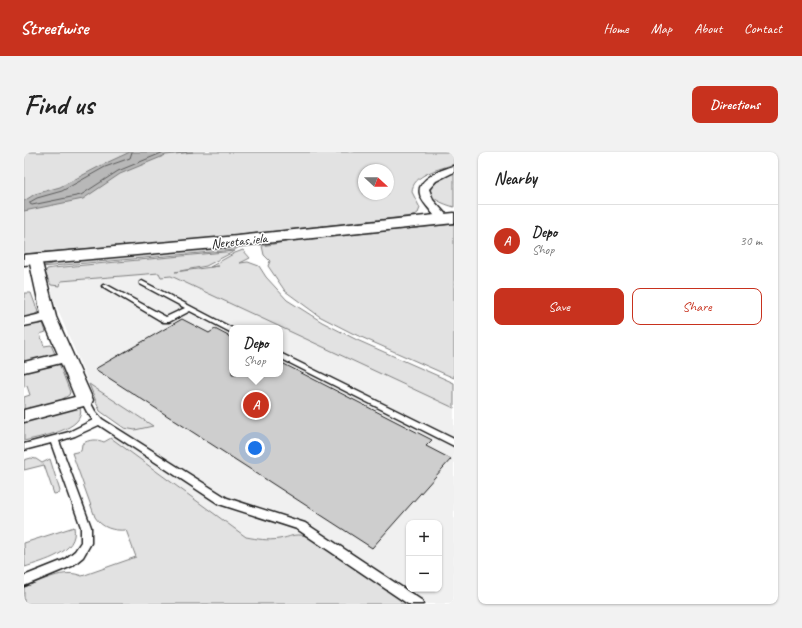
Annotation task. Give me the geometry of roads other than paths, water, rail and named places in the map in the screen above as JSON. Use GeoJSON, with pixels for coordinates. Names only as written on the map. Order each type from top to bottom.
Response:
{"type":"FeatureCollection","features":[{"type":"Feature","properties":{"kind":"main road","name":"Neretas iela"},"geometry":{"type":"LineString","coordinates":[[30,259],[246,240],[449,219]]}},
{"type":"Feature","properties":{"kind":"street"},"geometry":{"type":"LineString","coordinates":[[449,219],[425,197],[424,188],[426,183],[431,179],[454,169]]}},
{"type":"Feature","properties":{"kind":"street"},"geometry":{"type":"LineString","coordinates":[[24,416],[85,400],[49,317],[30,259]]}},
{"type":"Feature","properties":{"kind":"street"},"geometry":{"type":"LineString","coordinates":[[24,322],[49,317]]}},
{"type":"Feature","properties":{"kind":"street"},"geometry":{"type":"LineString","coordinates":[[24,367],[66,357]]}},
{"type":"Feature","properties":{"kind":"lane"},"geometry":{"type":"LineString","coordinates":[[142,283],[229,330]]}},
{"type":"Feature","properties":{"kind":"lane"},"geometry":{"type":"LineString","coordinates":[[105,286],[166,320],[190,310]]}},
{"type":"Feature","properties":{"kind":"lane"},"geometry":{"type":"LineString","coordinates":[[283,357],[454,443]]}},
{"type":"Feature","properties":{"kind":"lane"},"geometry":{"type":"LineString","coordinates":[[85,400],[91,412],[99,421],[223,501],[301,526],[417,604]]}},
{"type":"Feature","properties":{"kind":"lane"},"geometry":{"type":"LineString","coordinates":[[24,448],[79,431],[99,421]]}},
{"type":"Feature","properties":{"kind":"lane"},"geometry":{"type":"LineString","coordinates":[[24,581],[68,563],[79,554],[86,543],[86,527],[54,439]]}},
{"type":"Feature","properties":{"kind":"water"},"geometry":{"type":"Polygon","coordinates":[[[130,152],[193,152],[166,155],[120,174],[83,199],[24,211],[24,201],[35,194],[60,187],[130,152]]]}},
{"type":"Feature","properties":{"kind":"place","name":"Depo"},"geometry":{"type":"Point","coordinates":[256,405]}}]}
